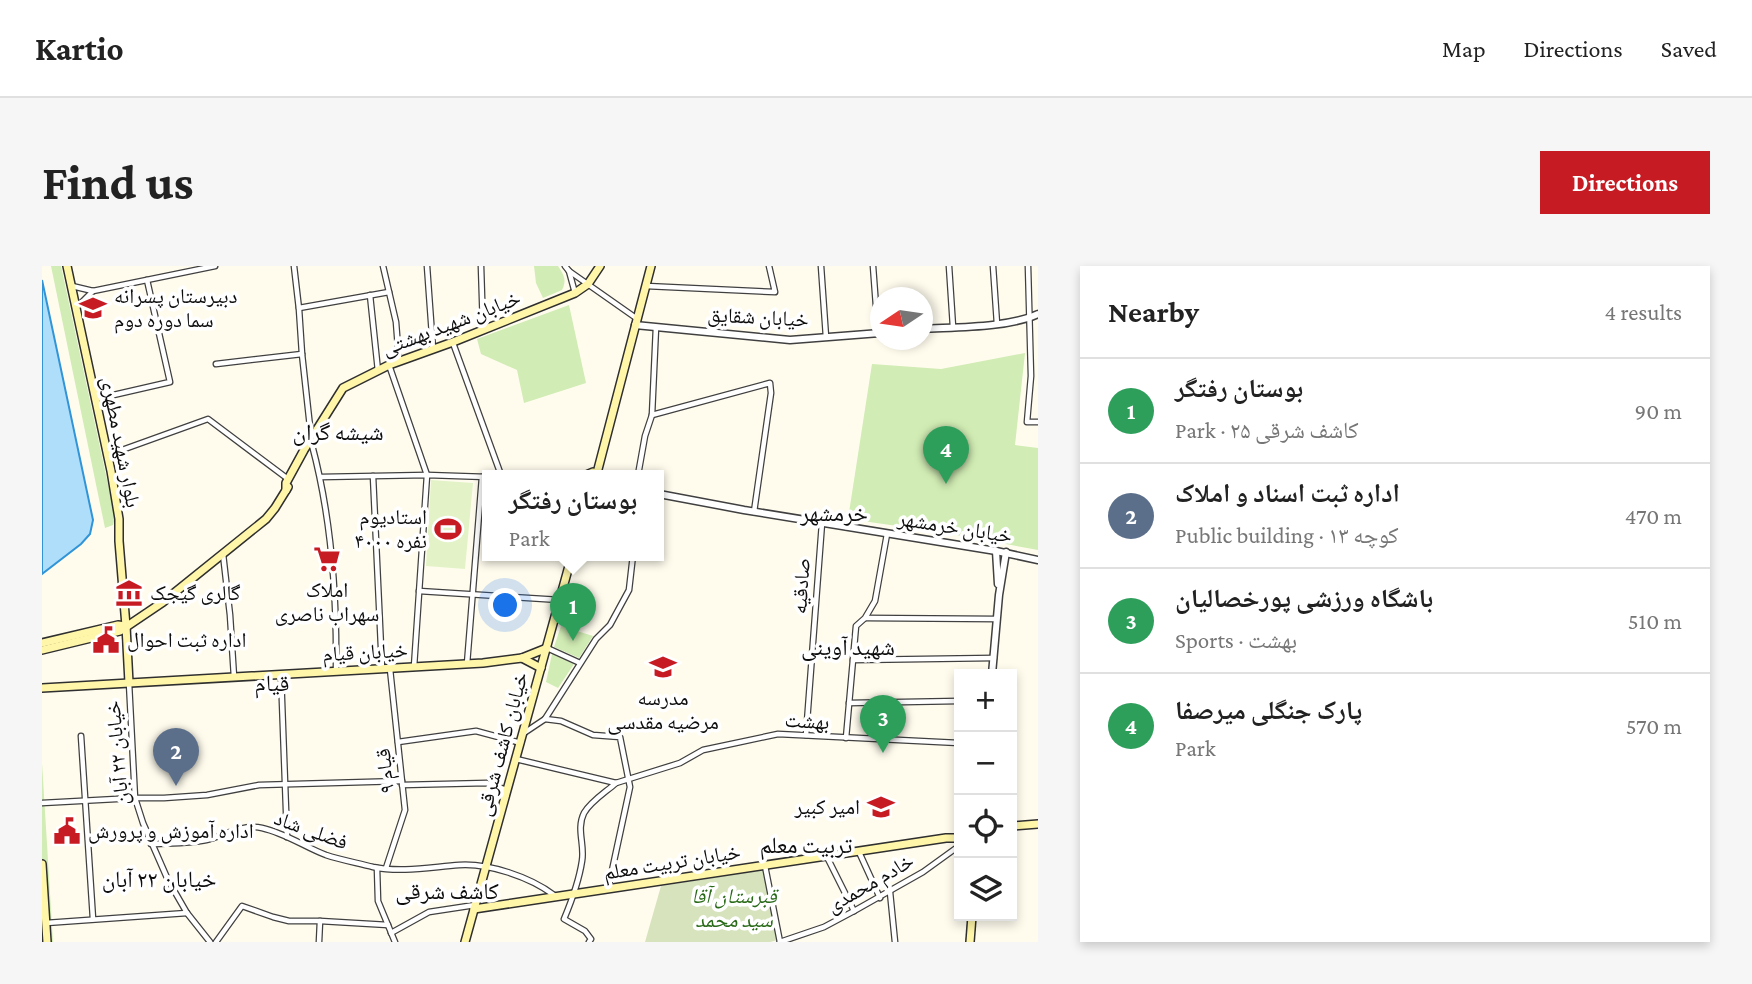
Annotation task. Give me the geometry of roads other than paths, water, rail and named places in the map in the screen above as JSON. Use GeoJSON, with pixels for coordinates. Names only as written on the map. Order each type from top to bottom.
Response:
{"type":"FeatureCollection","features":[{"type":"Feature","properties":{"kind":"main road","name":"بلوار شهید مطهری"},"geometry":{"type":"LineString","coordinates":[[67,266],[108,455],[119,519],[126,626]]}},
{"type":"Feature","properties":{"kind":"main road","name":"خیابان شهید بهشتی"},"geometry":{"type":"LineString","coordinates":[[126,626],[163,602],[266,519],[290,484],[343,388],[389,365],[575,293],[588,284],[600,266]]}},
{"type":"Feature","properties":{"kind":"main road"},"geometry":{"type":"LineString","coordinates":[[599,470],[650,266]]}},
{"type":"Feature","properties":{"kind":"main road","name":"خیابان شهید بهشتی"},"geometry":{"type":"LineString","coordinates":[[286,489],[288,479],[312,441]]}},
{"type":"Feature","properties":{"kind":"main road","name":"خیابان کاشف شرقی"},"geometry":{"type":"LineString","coordinates":[[465,942],[570,561]]}},
{"type":"Feature","properties":{"kind":"main road"},"geometry":{"type":"LineString","coordinates":[[42,643],[118,625],[126,626]]}},
{"type":"Feature","properties":{"kind":"main road"},"geometry":{"type":"LineString","coordinates":[[42,650],[120,631],[126,626]]}},
{"type":"Feature","properties":{"kind":"main road","name":"خیابان ۲۲ آبان"},"geometry":{"type":"LineString","coordinates":[[126,626],[129,683]]}},
{"type":"Feature","properties":{"kind":"main road","name":"خیابان قیام"},"geometry":{"type":"LineString","coordinates":[[42,688],[467,664],[522,658],[547,648]]}},
{"type":"Feature","properties":{"kind":"main road"},"geometry":{"type":"LineString","coordinates":[[522,658],[541,668]]}},
{"type":"Feature","properties":{"kind":"main road"},"geometry":{"type":"LineString","coordinates":[[1017,826],[1038,824]]}},
{"type":"Feature","properties":{"kind":"main road","name":"خیابان تربیت معلم"},"geometry":{"type":"LineString","coordinates":[[476,905],[486,907],[557,898],[954,837]]}},
{"type":"Feature","properties":{"kind":"main road"},"geometry":{"type":"LineString","coordinates":[[42,864],[47,942]]}},
{"type":"Feature","properties":{"kind":"main road"},"geometry":{"type":"LineString","coordinates":[[970,942],[972,921]]}},
{"type":"Feature","properties":{"kind":"street"},"geometry":{"type":"LineString","coordinates":[[72,285],[93,291],[215,266]]}},
{"type":"Feature","properties":{"kind":"street"},"geometry":{"type":"LineString","coordinates":[[292,266],[299,308],[312,441],[321,477],[337,616],[336,671]]}},
{"type":"Feature","properties":{"kind":"street"},"geometry":{"type":"LineString","coordinates":[[383,266],[397,322],[399,362]]}},
{"type":"Feature","properties":{"kind":"street"},"geometry":{"type":"LineString","coordinates":[[427,266],[433,349]]}},
{"type":"Feature","properties":{"kind":"street"},"geometry":{"type":"LineString","coordinates":[[481,266],[483,330]]}},
{"type":"Feature","properties":{"kind":"street"},"geometry":{"type":"LineString","coordinates":[[645,286],[775,292],[769,266]]}},
{"type":"Feature","properties":{"kind":"street"},"geometry":{"type":"LineString","coordinates":[[821,266],[827,337]]}},
{"type":"Feature","properties":{"kind":"street"},"geometry":{"type":"LineString","coordinates":[[873,266],[875,287]]}},
{"type":"Feature","properties":{"kind":"street"},"geometry":{"type":"LineString","coordinates":[[949,266],[953,327]]}},
{"type":"Feature","properties":{"kind":"street"},"geometry":{"type":"LineString","coordinates":[[993,266],[997,324]]}},
{"type":"Feature","properties":{"kind":"street"},"geometry":{"type":"LineString","coordinates":[[1028,266],[1031,376],[1027,422],[1038,422]]}},
{"type":"Feature","properties":{"kind":"street"},"geometry":{"type":"LineString","coordinates":[[567,269],[636,321]]}},
{"type":"Feature","properties":{"kind":"street"},"geometry":{"type":"LineString","coordinates":[[567,269],[575,293]]}},
{"type":"Feature","properties":{"kind":"street"},"geometry":{"type":"LineString","coordinates":[[96,400],[170,382],[147,280]]}},
{"type":"Feature","properties":{"kind":"street"},"geometry":{"type":"LineString","coordinates":[[76,308],[93,291]]}},
{"type":"Feature","properties":{"kind":"street"},"geometry":{"type":"LineString","coordinates":[[299,308],[389,292]]}},
{"type":"Feature","properties":{"kind":"street"},"geometry":{"type":"LineString","coordinates":[[370,295],[378,370]]}},
{"type":"Feature","properties":{"kind":"street"},"geometry":{"type":"LineString","coordinates":[[933,329],[997,324],[1038,314]]}},
{"type":"Feature","properties":{"kind":"street","name":"خیابان شقایق"},"geometry":{"type":"LineString","coordinates":[[636,321],[656,327],[790,340],[870,334]]}},
{"type":"Feature","properties":{"kind":"street"},"geometry":{"type":"LineString","coordinates":[[639,470],[652,415],[656,327]]}},
{"type":"Feature","properties":{"kind":"street"},"geometry":{"type":"LineString","coordinates":[[453,342],[499,470]]}},
{"type":"Feature","properties":{"kind":"street"},"geometry":{"type":"LineString","coordinates":[[216,365],[302,354]]}},
{"type":"Feature","properties":{"kind":"street"},"geometry":{"type":"LineString","coordinates":[[389,365],[427,475],[414,667]]}},
{"type":"Feature","properties":{"kind":"street"},"geometry":{"type":"LineString","coordinates":[[652,415],[770,383],[771,393],[754,512]]}},
{"type":"Feature","properties":{"kind":"street"},"geometry":{"type":"LineString","coordinates":[[108,455],[208,419],[288,479]]}},
{"type":"Feature","properties":{"kind":"street","name":"قیام ۹"},"geometry":{"type":"LineString","coordinates":[[373,476],[377,573],[386,668],[405,810],[386,868]]}},
{"type":"Feature","properties":{"kind":"street"},"geometry":{"type":"LineString","coordinates":[[321,477],[482,477]]}},
{"type":"Feature","properties":{"kind":"street","name":"خیابان خرمشهر"},"geometry":{"type":"LineString","coordinates":[[664,495],[1038,559]]}},
{"type":"Feature","properties":{"kind":"street"},"geometry":{"type":"LineString","coordinates":[[467,664],[482,506]]}},
{"type":"Feature","properties":{"kind":"street","name":"صادقیه"},"geometry":{"type":"LineString","coordinates":[[806,735],[822,523]]}},
{"type":"Feature","properties":{"kind":"street"},"geometry":{"type":"LineString","coordinates":[[846,738],[856,626],[865,618],[875,601],[887,534]]}},
{"type":"Feature","properties":{"kind":"street"},"geometry":{"type":"LineString","coordinates":[[996,551],[999,595]]}},
{"type":"Feature","properties":{"kind":"street"},"geometry":{"type":"LineString","coordinates":[[993,669],[1006,552]]}},
{"type":"Feature","properties":{"kind":"street"},"geometry":{"type":"LineString","coordinates":[[223,554],[234,677]]}},
{"type":"Feature","properties":{"kind":"street"},"geometry":{"type":"LineString","coordinates":[[524,733],[545,719],[596,639],[610,625],[629,590],[632,561]]}},
{"type":"Feature","properties":{"kind":"street"},"geometry":{"type":"LineString","coordinates":[[419,592],[560,600]]}},
{"type":"Feature","properties":{"kind":"street"},"geometry":{"type":"LineString","coordinates":[[865,618],[997,618]]}},
{"type":"Feature","properties":{"kind":"street"},"geometry":{"type":"LineString","coordinates":[[547,648],[580,663]]}},
{"type":"Feature","properties":{"kind":"street"},"geometry":{"type":"LineString","coordinates":[[853,660],[994,658]]}},
{"type":"Feature","properties":{"kind":"street"},"geometry":{"type":"LineString","coordinates":[[281,674],[287,837]]}},
{"type":"Feature","properties":{"kind":"street","name":"خیابان ۲۲ آبان"},"geometry":{"type":"LineString","coordinates":[[129,683],[135,798],[151,844],[168,880],[187,913],[210,942]]}},
{"type":"Feature","properties":{"kind":"street"},"geometry":{"type":"LineString","coordinates":[[849,702],[954,701]]}},
{"type":"Feature","properties":{"kind":"street"},"geometry":{"type":"LineString","coordinates":[[553,707],[561,721]]}},
{"type":"Feature","properties":{"kind":"street"},"geometry":{"type":"LineString","coordinates":[[545,719],[561,721],[593,735],[620,737],[630,787],[608,890]]}},
{"type":"Feature","properties":{"kind":"street"},"geometry":{"type":"LineString","coordinates":[[398,742],[477,731],[521,743]]}},
{"type":"Feature","properties":{"kind":"street","name":"بهشت"},"geometry":{"type":"LineString","coordinates":[[616,783],[680,763],[711,748],[773,735],[954,743]]}},
{"type":"Feature","properties":{"kind":"street"},"geometry":{"type":"LineString","coordinates":[[81,736],[93,919]]}},
{"type":"Feature","properties":{"kind":"street"},"geometry":{"type":"LineString","coordinates":[[516,759],[616,783]]}},
{"type":"Feature","properties":{"kind":"street"},"geometry":{"type":"LineString","coordinates":[[42,803],[206,795],[285,783],[487,783],[507,790]]}},
{"type":"Feature","properties":{"kind":"street"},"geometry":{"type":"LineString","coordinates":[[589,942],[591,939],[585,931],[564,919],[574,895],[583,859],[580,828],[583,816],[588,808],[616,783]]}},
{"type":"Feature","properties":{"kind":"street","name":"فضلی شاد"},"geometry":{"type":"LineString","coordinates":[[151,844],[210,839],[232,830],[261,828],[324,854],[377,868],[431,868],[462,864],[486,867],[542,886],[557,898]]}},
{"type":"Feature","properties":{"kind":"street","name":"خادم محمدی"},"geometry":{"type":"LineString","coordinates":[[780,942],[824,927],[880,898],[954,850]]}},
{"type":"Feature","properties":{"kind":"street"},"geometry":{"type":"LineString","coordinates":[[859,852],[880,898]]}},
{"type":"Feature","properties":{"kind":"street"},"geometry":{"type":"LineString","coordinates":[[827,857],[854,911]]}},
{"type":"Feature","properties":{"kind":"street"},"geometry":{"type":"LineString","coordinates":[[765,866],[780,942]]}},
{"type":"Feature","properties":{"kind":"street"},"geometry":{"type":"LineString","coordinates":[[377,868],[378,901],[395,942]]}},
{"type":"Feature","properties":{"kind":"street"},"geometry":{"type":"LineString","coordinates":[[890,892],[895,942]]}},
{"type":"Feature","properties":{"kind":"street"},"geometry":{"type":"LineString","coordinates":[[216,942],[242,905],[289,921],[388,925]]}},
{"type":"Feature","properties":{"kind":"street"},"geometry":{"type":"LineString","coordinates":[[391,933],[429,912],[476,905]]}},
{"type":"Feature","properties":{"kind":"street"},"geometry":{"type":"LineString","coordinates":[[46,923],[187,913]]}},
{"type":"Feature","properties":{"kind":"street"},"geometry":{"type":"LineString","coordinates":[[319,942],[320,921]]}},
{"type":"Feature","properties":{"kind":"water"},"geometry":{"type":"Polygon","coordinates":[[[42,280],[93,520],[90,534],[81,544],[42,574],[42,280]]]}},
{"type":"Feature","properties":{"kind":"place","name":"دبیرستان پسرانه سما دوره دوم"},"geometry":{"type":"Point","coordinates":[93,308]}},
{"type":"Feature","properties":{"kind":"place","name":"پارک جنگلی میرصفا"},"geometry":{"type":"Point","coordinates":[946,484]}},
{"type":"Feature","properties":{"kind":"place","name":"استادیوم ۴۰۰۰ نفره"},"geometry":{"type":"Point","coordinates":[448,529]}},
{"type":"Feature","properties":{"kind":"place","name":"املاک سهراب ناصری"},"geometry":{"type":"Point","coordinates":[327,559]}},
{"type":"Feature","properties":{"kind":"place","name":"گالری گیجک"},"geometry":{"type":"Point","coordinates":[129,593]}},
{"type":"Feature","properties":{"kind":"place","name":"اداره ثبت احوال"},"geometry":{"type":"Point","coordinates":[106,640]}},
{"type":"Feature","properties":{"kind":"place","name":"بوستان رفتگر"},"geometry":{"type":"Point","coordinates":[573,641]}},
{"type":"Feature","properties":{"kind":"place","name":"مدرسه مرضیه مقدسی"},"geometry":{"type":"Point","coordinates":[663,667]}},
{"type":"Feature","properties":{"kind":"place","name":"باشگاه ورزشی پورخصالیان"},"geometry":{"type":"Point","coordinates":[883,753]}},
{"type":"Feature","properties":{"kind":"place","name":"اداره ثبت اسناد و املاک"},"geometry":{"type":"Point","coordinates":[176,786]}},
{"type":"Feature","properties":{"kind":"place","name":"امیر کبیر"},"geometry":{"type":"Point","coordinates":[881,807]}},
{"type":"Feature","properties":{"kind":"place","name":"اداره آموزش و پرورش"},"geometry":{"type":"Point","coordinates":[67,831]}},
{"type":"Feature","properties":{"kind":"district","name":"شیشه گران"},"geometry":{"type":"Point","coordinates":[338,432]}},
{"type":"Feature","properties":{"kind":"district","name":"خرمشهر"},"geometry":{"type":"Point","coordinates":[834,513]}},
{"type":"Feature","properties":{"kind":"district","name":"شهید آوینی"},"geometry":{"type":"Point","coordinates":[848,647]}},
{"type":"Feature","properties":{"kind":"district","name":"قیام"},"geometry":{"type":"Point","coordinates":[272,683]}},
{"type":"Feature","properties":{"kind":"district","name":"تربیت معلم"},"geometry":{"type":"Point","coordinates":[806,845]}},
{"type":"Feature","properties":{"kind":"district","name":"خیابان ۲۲ آبان"},"geometry":{"type":"Point","coordinates":[159,879]}},
{"type":"Feature","properties":{"kind":"district","name":"کاشف شرقی"},"geometry":{"type":"Point","coordinates":[447,891]}},
{"type":"Feature","properties":{"kind":"park label","name":"قبرستان آقا سید محمد"},"geometry":{"type":"Point","coordinates":[734,908]}}]}
